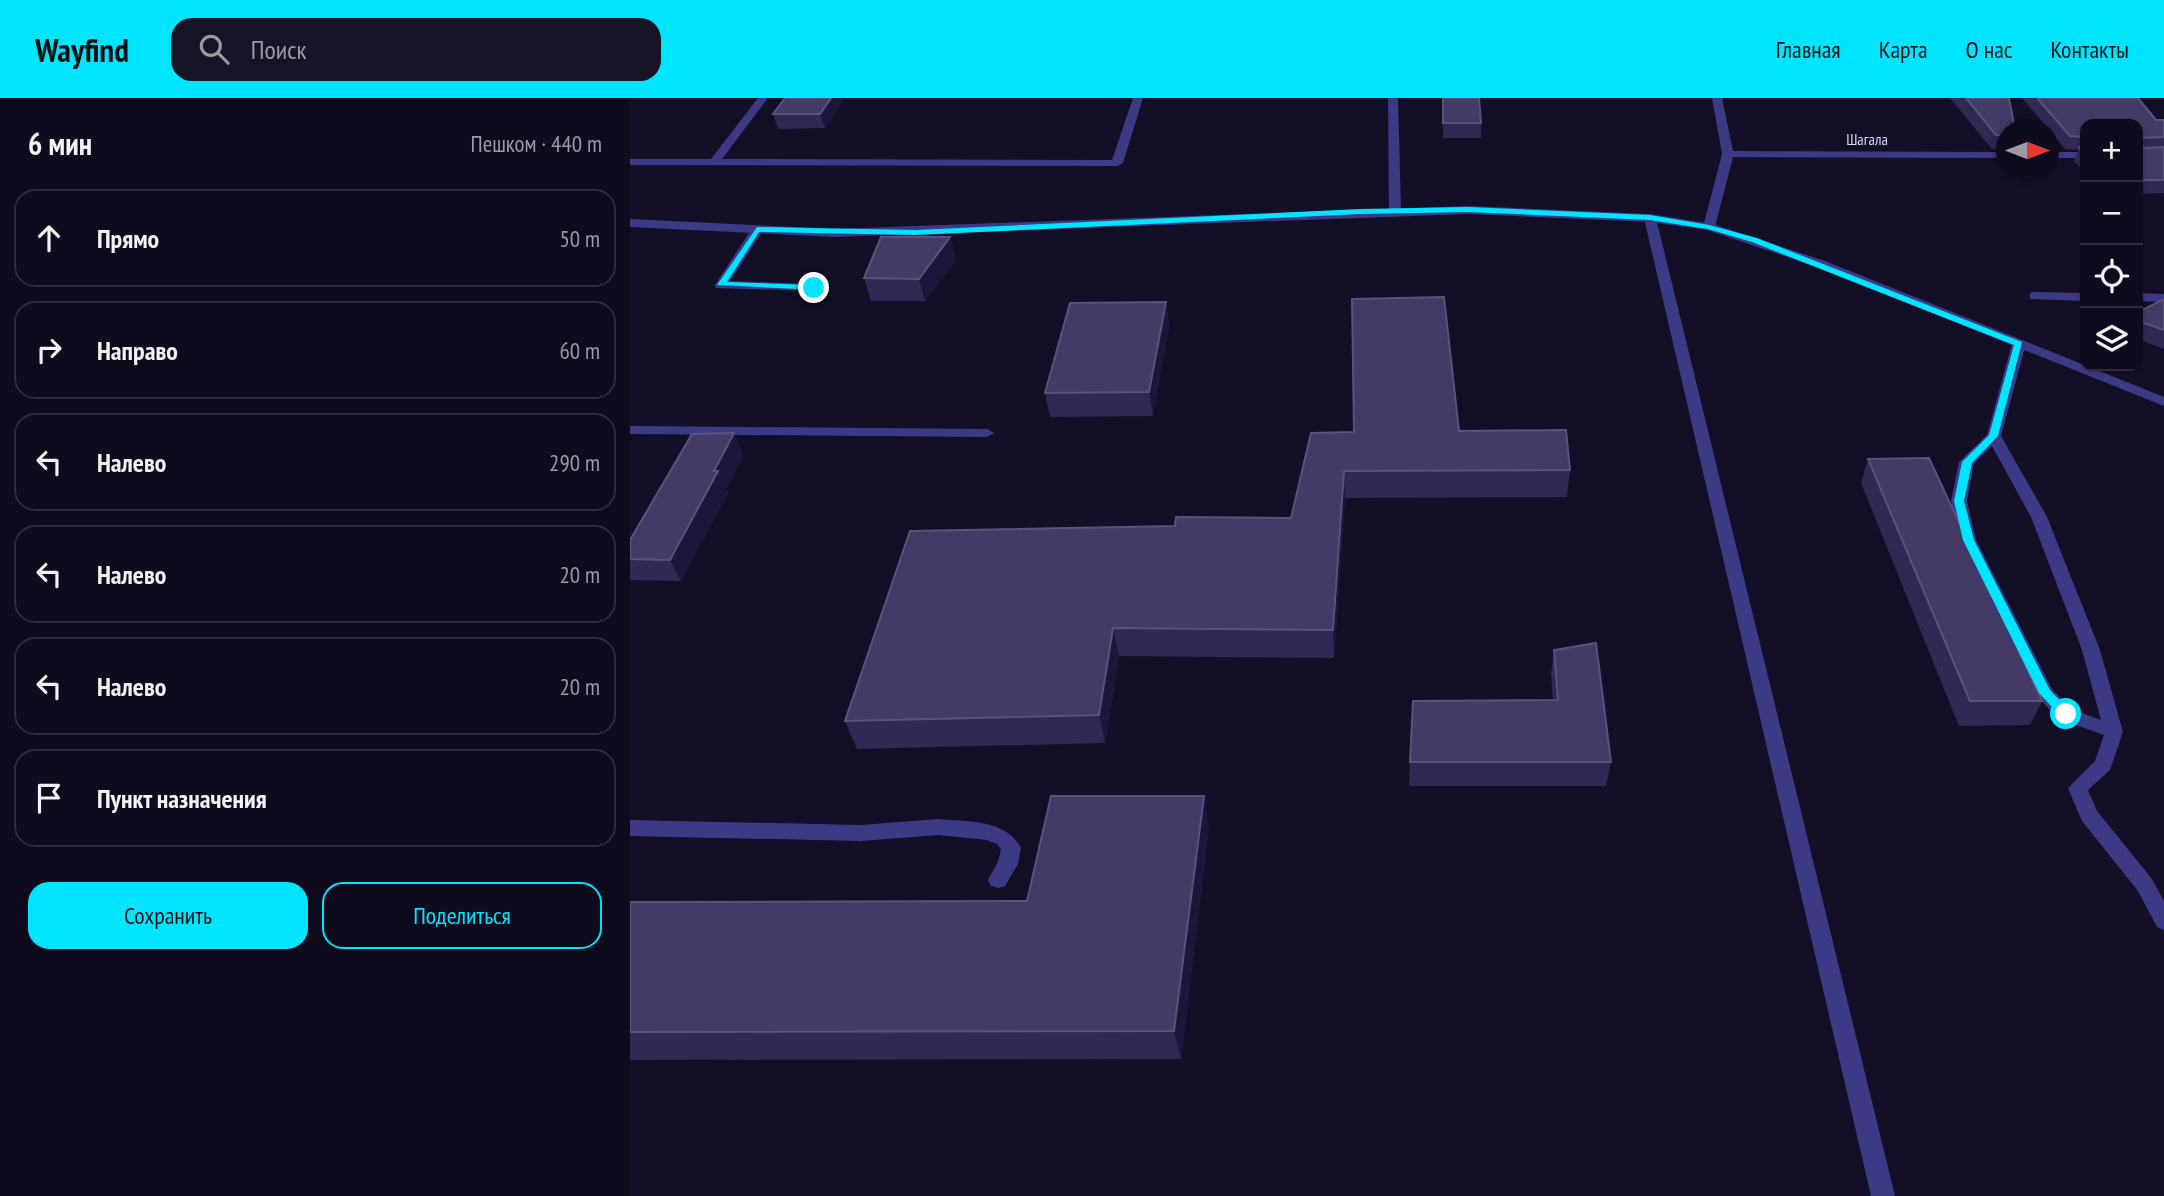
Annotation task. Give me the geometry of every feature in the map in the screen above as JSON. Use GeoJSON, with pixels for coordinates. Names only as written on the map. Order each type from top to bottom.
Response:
{"type":"FeatureCollection","features":[{"type":"Feature","properties":{"kind":"street"},"geometry":{"type":"LineString","coordinates":[[714,162],[763,98]]}},
{"type":"Feature","properties":{"kind":"street"},"geometry":{"type":"LineString","coordinates":[[630,162],[1117,163],[1138,98]]}},
{"type":"Feature","properties":{"kind":"street"},"geometry":{"type":"LineString","coordinates":[[1393,98],[1395,211]]}},
{"type":"Feature","properties":{"kind":"street"},"geometry":{"type":"LineString","coordinates":[[1709,227],[1728,154],[1717,98]]}},
{"type":"Feature","properties":{"kind":"street","name":"Шагала"},"geometry":{"type":"LineString","coordinates":[[1728,154],[1996,155]]}},
{"type":"Feature","properties":{"kind":"street"},"geometry":{"type":"LineString","coordinates":[[2059,155],[2080,156]]}},
{"type":"Feature","properties":{"kind":"street"},"geometry":{"type":"LineString","coordinates":[[630,223],[757,230],[916,232],[1395,211],[1468,210],[1650,218],[1709,227],[1821,264],[2164,402]]}},
{"type":"Feature","properties":{"kind":"street"},"geometry":{"type":"LineString","coordinates":[[1650,218],[1883,1196]]}},
{"type":"Feature","properties":{"kind":"street"},"geometry":{"type":"LineString","coordinates":[[757,230],[721,285],[814,288]]}},
{"type":"Feature","properties":{"kind":"street"},"geometry":{"type":"LineString","coordinates":[[2035,296],[2080,297]]}},
{"type":"Feature","properties":{"kind":"street"},"geometry":{"type":"LineString","coordinates":[[2143,298],[2164,298]]}},
{"type":"Feature","properties":{"kind":"street"},"geometry":{"type":"LineString","coordinates":[[2019,344],[1994,436],[1967,462],[1959,501],[1968,540],[2045,693],[2066,714],[2114,732]]}},
{"type":"Feature","properties":{"kind":"street"},"geometry":{"type":"LineString","coordinates":[[630,430],[987,433]]}},
{"type":"Feature","properties":{"kind":"street"},"geometry":{"type":"LineString","coordinates":[[1994,436],[2039,517],[2091,650],[2114,732],[2103,765],[2078,788],[2089,815],[2146,885],[2164,921]]}},
{"type":"Feature","properties":{"kind":"street"},"geometry":{"type":"LineString","coordinates":[[630,828],[861,833],[938,827],[988,832],[1004,838],[1011,848],[1008,864],[998,880]]}},
{"type":"Feature","properties":{"kind":"building"},"geometry":{"type":"Polygon","coordinates":[[[785,98],[831,98],[820,114],[773,114],[785,98]]]}},
{"type":"Feature","properties":{"kind":"building"},"geometry":{"type":"Polygon","coordinates":[[[1443,98],[1479,98],[1481,123],[1443,123],[1443,98]]]}},
{"type":"Feature","properties":{"kind":"building"},"geometry":{"type":"Polygon","coordinates":[[[1966,98],[2009,98],[2013,119],[1996,119],[1996,135],[1966,98]]]}},
{"type":"Feature","properties":{"kind":"building"},"geometry":{"type":"Polygon","coordinates":[[[2037,98],[2138,98],[2156,120],[2164,120],[2164,137],[2143,138],[2143,119],[2080,119],[2080,137],[2070,136],[2059,123],[2059,119],[2055,119],[2037,98]]]}},
{"type":"Feature","properties":{"kind":"building"},"geometry":{"type":"Polygon","coordinates":[[[2164,147],[2164,180],[2143,180],[2143,148],[2164,147]]]}},
{"type":"Feature","properties":{"kind":"building"},"geometry":{"type":"Polygon","coordinates":[[[881,237],[950,237],[919,279],[864,278],[881,237]]]}},
{"type":"Feature","properties":{"kind":"building"},"geometry":{"type":"Polygon","coordinates":[[[1444,297],[1459,431],[1566,430],[1570,470],[1344,471],[1333,630],[1113,628],[1099,715],[845,721],[910,531],[1175,526],[1176,517],[1291,518],[1311,433],[1354,432],[1352,299],[1444,297]]]}},
{"type":"Feature","properties":{"kind":"building"},"geometry":{"type":"Polygon","coordinates":[[[2164,299],[2164,330],[2143,323],[2143,310],[2164,299]]]}},
{"type":"Feature","properties":{"kind":"building"},"geometry":{"type":"Polygon","coordinates":[[[1166,302],[1149,392],[1045,393],[1070,303],[1166,302]]]}},
{"type":"Feature","properties":{"kind":"building"},"geometry":{"type":"Polygon","coordinates":[[[734,433],[714,471],[718,471],[670,560],[630,559],[630,540],[692,434],[734,433]]]}},
{"type":"Feature","properties":{"kind":"building"},"geometry":{"type":"Polygon","coordinates":[[[1929,458],[2042,701],[1970,701],[1868,459],[1929,458]]]}},
{"type":"Feature","properties":{"kind":"building"},"geometry":{"type":"Polygon","coordinates":[[[1596,643],[1611,762],[1410,762],[1413,701],[1558,700],[1554,650],[1596,643]]]}},
{"type":"Feature","properties":{"kind":"building"},"geometry":{"type":"Polygon","coordinates":[[[1051,796],[1204,796],[1174,1031],[630,1032],[630,902],[1027,901],[1051,796]]]}},
{"type":"Feature","properties":{"kind":"route"},"geometry":{"type":"LineString","coordinates":[[814,288],[721,285],[757,230],[916,232],[1360,212],[1468,210],[1650,218],[1709,227],[1755,240],[2019,344],[1994,436],[1967,462],[1959,501],[1968,540],[2045,693],[2066,714]]}}]}
